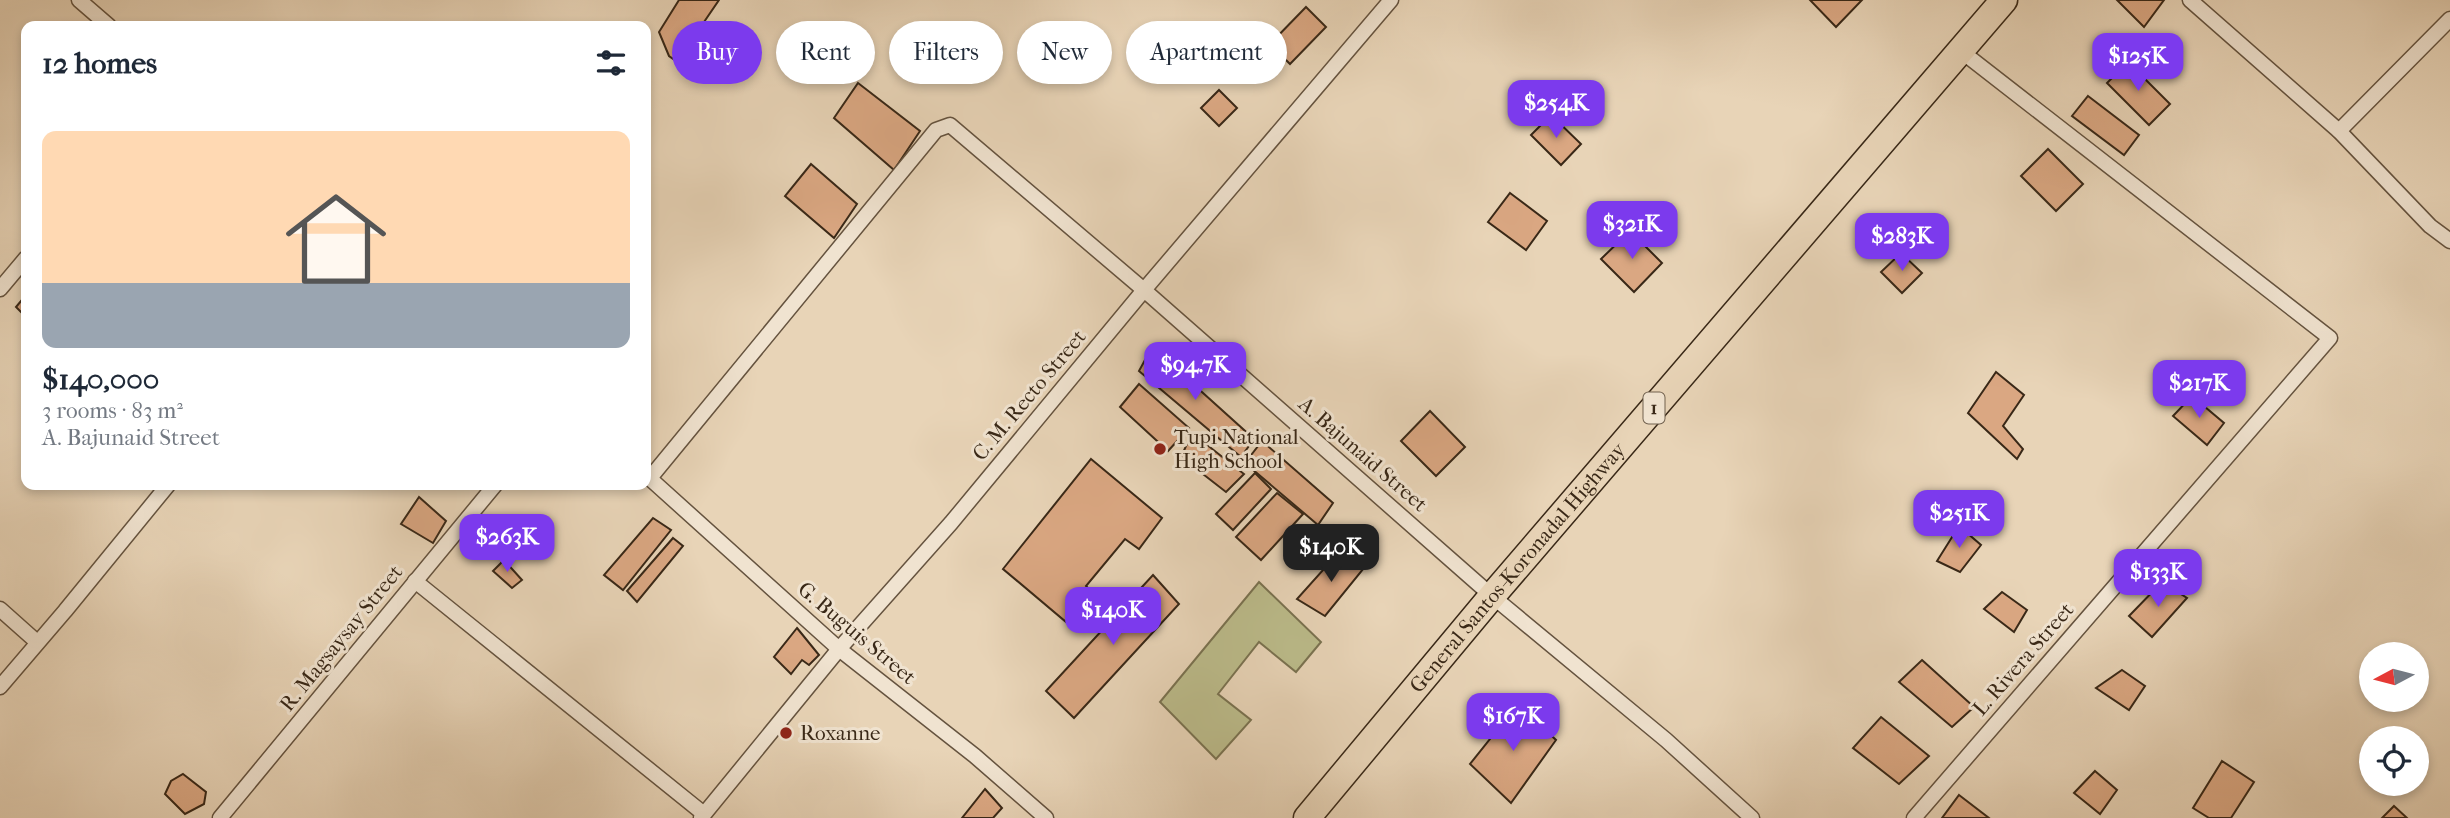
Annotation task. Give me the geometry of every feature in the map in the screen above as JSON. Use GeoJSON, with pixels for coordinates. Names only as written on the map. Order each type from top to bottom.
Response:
{"type":"FeatureCollection","features":[{"type":"Feature","properties":{"kind":"highway","name":"General Santos-Koronadal Highway"},"geometry":{"type":"LineString","coordinates":[[1307,818],[1492,596],[2004,0]]}},
{"type":"Feature","properties":{"kind":"street"},"geometry":{"type":"LineString","coordinates":[[79,0],[103,21]]}},
{"type":"Feature","properties":{"kind":"street","name":"C. M. Recto Street"},"geometry":{"type":"LineString","coordinates":[[703,816],[839,649],[951,523],[1144,290],[1391,0]]}},
{"type":"Feature","properties":{"kind":"street"},"geometry":{"type":"LineString","coordinates":[[2190,0],[2339,131],[2430,226],[2450,241]]}},
{"type":"Feature","properties":{"kind":"street"},"geometry":{"type":"LineString","coordinates":[[2339,131],[2450,19]]}},
{"type":"Feature","properties":{"kind":"street","name":"L. Rivera Street"},"geometry":{"type":"LineString","coordinates":[[1914,818],[2330,338],[1961,51]]}},
{"type":"Feature","properties":{"kind":"street","name":"A. Bajunaid Street"},"geometry":{"type":"LineString","coordinates":[[651,472],[936,130],[945,125],[953,127],[1144,290],[1492,596],[1666,740],[1752,818]]}},
{"type":"Feature","properties":{"kind":"street"},"geometry":{"type":"LineString","coordinates":[[0,289],[21,264]]}},
{"type":"Feature","properties":{"kind":"street","name":"G. Buguis Street"},"geometry":{"type":"LineString","coordinates":[[651,479],[839,649],[975,756],[1046,818]]}},
{"type":"Feature","properties":{"kind":"street"},"geometry":{"type":"LineString","coordinates":[[0,687],[164,490]]}},
{"type":"Feature","properties":{"kind":"street","name":"R. Magsaysay Street"},"geometry":{"type":"LineString","coordinates":[[220,818],[491,490]]}},
{"type":"Feature","properties":{"kind":"street"},"geometry":{"type":"LineString","coordinates":[[415,581],[703,816]]}},
{"type":"Feature","properties":{"kind":"street"},"geometry":{"type":"LineString","coordinates":[[0,609],[37,642]]}},
{"type":"Feature","properties":{"kind":"green space"},"geometry":{"type":"Polygon","coordinates":[[[1259,582],[1321,642],[1296,672],[1259,642],[1218,694],[1251,720],[1216,759],[1160,702],[1259,582]]]}},
{"type":"Feature","properties":{"kind":"building"},"geometry":{"type":"Polygon","coordinates":[[[679,0],[719,0],[705,21],[672,21],[672,58],[659,32],[679,0]]]}},
{"type":"Feature","properties":{"kind":"building"},"geometry":{"type":"Polygon","coordinates":[[[1810,0],[1862,0],[1836,27],[1810,0]]]}},
{"type":"Feature","properties":{"kind":"building"},"geometry":{"type":"Polygon","coordinates":[[[2117,0],[2164,0],[2144,27],[2117,0]]]}},
{"type":"Feature","properties":{"kind":"building"},"geometry":{"type":"Polygon","coordinates":[[[1306,7],[1326,27],[1290,64],[1287,61],[1287,27],[1306,7]]]}},
{"type":"Feature","properties":{"kind":"building"},"geometry":{"type":"Polygon","coordinates":[[[2128,62],[2170,104],[2149,125],[2107,83],[2128,62]]]}},
{"type":"Feature","properties":{"kind":"building"},"geometry":{"type":"Polygon","coordinates":[[[859,84],[920,131],[894,170],[834,118],[859,84]]]}},
{"type":"Feature","properties":{"kind":"building"},"geometry":{"type":"Polygon","coordinates":[[[1219,90],[1237,108],[1219,126],[1201,108],[1219,90]]]}},
{"type":"Feature","properties":{"kind":"building"},"geometry":{"type":"Polygon","coordinates":[[[2088,96],[2139,135],[2124,155],[2072,116],[2088,96]]]}},
{"type":"Feature","properties":{"kind":"building"},"geometry":{"type":"Polygon","coordinates":[[[1551,115],[1581,144],[1561,165],[1531,135],[1551,115]]]}},
{"type":"Feature","properties":{"kind":"building"},"geometry":{"type":"Polygon","coordinates":[[[2048,149],[2083,184],[2056,211],[2021,176],[2048,149]]]}},
{"type":"Feature","properties":{"kind":"building"},"geometry":{"type":"Polygon","coordinates":[[[811,164],[857,204],[834,238],[785,196],[811,164]]]}},
{"type":"Feature","properties":{"kind":"building"},"geometry":{"type":"Polygon","coordinates":[[[1510,193],[1547,221],[1526,250],[1488,222],[1510,193]]]}},
{"type":"Feature","properties":{"kind":"building"},"geometry":{"type":"Polygon","coordinates":[[[1926,222],[1939,235],[1919,255],[1906,242],[1926,222]]]}},
{"type":"Feature","properties":{"kind":"building"},"geometry":{"type":"Polygon","coordinates":[[[1630,231],[1662,263],[1634,292],[1601,259],[1630,231]]]}},
{"type":"Feature","properties":{"kind":"building"},"geometry":{"type":"Polygon","coordinates":[[[1901,253],[1922,273],[1902,293],[1881,272],[1901,253]]]}},
{"type":"Feature","properties":{"kind":"building"},"geometry":{"type":"Polygon","coordinates":[[[1152,347],[1254,439],[1241,457],[1139,371],[1152,347]]]}},
{"type":"Feature","properties":{"kind":"building"},"geometry":{"type":"Polygon","coordinates":[[[1996,372],[2024,395],[2003,426],[2023,449],[2017,459],[1968,413],[1996,372]]]}},
{"type":"Feature","properties":{"kind":"building"},"geometry":{"type":"Polygon","coordinates":[[[1139,384],[1189,428],[1168,451],[1120,407],[1139,384]]]}},
{"type":"Feature","properties":{"kind":"building"},"geometry":{"type":"Polygon","coordinates":[[[2192,396],[2224,423],[2207,445],[2173,416],[2192,396]]]}},
{"type":"Feature","properties":{"kind":"building"},"geometry":{"type":"Polygon","coordinates":[[[1430,411],[1465,447],[1436,476],[1401,441],[1430,411]]]}},
{"type":"Feature","properties":{"kind":"building"},"geometry":{"type":"Polygon","coordinates":[[[1192,433],[1244,474],[1226,492],[1181,457],[1192,433]]]}},
{"type":"Feature","properties":{"kind":"building"},"geometry":{"type":"Polygon","coordinates":[[[1262,441],[1333,503],[1318,525],[1245,463],[1262,441]]]}},
{"type":"Feature","properties":{"kind":"building"},"geometry":{"type":"Polygon","coordinates":[[[1091,459],[1162,518],[1139,549],[1125,539],[1086,586],[1098,599],[1072,627],[1003,569],[1091,459]]]}},
{"type":"Feature","properties":{"kind":"building"},"geometry":{"type":"Polygon","coordinates":[[[1255,473],[1271,489],[1233,530],[1216,514],[1255,473]]]}},
{"type":"Feature","properties":{"kind":"building"},"geometry":{"type":"Polygon","coordinates":[[[1277,493],[1303,514],[1261,560],[1236,537],[1277,493]]]}},
{"type":"Feature","properties":{"kind":"building"},"geometry":{"type":"Polygon","coordinates":[[[419,497],[446,521],[433,543],[401,524],[419,497]]]}},
{"type":"Feature","properties":{"kind":"building"},"geometry":{"type":"Polygon","coordinates":[[[653,518],[671,530],[623,590],[604,575],[653,518]]]}},
{"type":"Feature","properties":{"kind":"building"},"geometry":{"type":"Polygon","coordinates":[[[1959,526],[1981,545],[1960,572],[1937,561],[1959,526]]]}},
{"type":"Feature","properties":{"kind":"building"},"geometry":{"type":"Polygon","coordinates":[[[673,538],[683,546],[637,602],[627,591],[673,538]]]}},
{"type":"Feature","properties":{"kind":"building"},"geometry":{"type":"Polygon","coordinates":[[[1340,551],[1364,568],[1325,616],[1297,599],[1340,551]]]}},
{"type":"Feature","properties":{"kind":"building"},"geometry":{"type":"Polygon","coordinates":[[[504,560],[522,580],[512,588],[493,571],[504,560]]]}},
{"type":"Feature","properties":{"kind":"building"},"geometry":{"type":"Polygon","coordinates":[[[1153,575],[1179,604],[1074,718],[1046,691],[1153,575]]]}},
{"type":"Feature","properties":{"kind":"building"},"geometry":{"type":"Polygon","coordinates":[[[2162,582],[2187,598],[2152,637],[2129,616],[2162,582]]]}},
{"type":"Feature","properties":{"kind":"building"},"geometry":{"type":"Polygon","coordinates":[[[2002,592],[2027,610],[2014,632],[1984,609],[2002,592]]]}},
{"type":"Feature","properties":{"kind":"building"},"geometry":{"type":"Polygon","coordinates":[[[797,628],[819,655],[809,665],[802,660],[791,674],[774,657],[797,628]]]}},
{"type":"Feature","properties":{"kind":"building"},"geometry":{"type":"Polygon","coordinates":[[[1922,660],[1974,707],[1952,727],[1899,682],[1922,660]]]}},
{"type":"Feature","properties":{"kind":"building"},"geometry":{"type":"Polygon","coordinates":[[[2122,670],[2145,686],[2129,710],[2096,688],[2122,670]]]}},
{"type":"Feature","properties":{"kind":"building"},"geometry":{"type":"Polygon","coordinates":[[[1518,704],[1556,740],[1511,803],[1470,764],[1518,704]]]}},
{"type":"Feature","properties":{"kind":"building"},"geometry":{"type":"Polygon","coordinates":[[[1881,717],[1929,756],[1899,784],[1853,748],[1881,717]]]}},
{"type":"Feature","properties":{"kind":"building"},"geometry":{"type":"Polygon","coordinates":[[[2222,761],[2254,782],[2231,818],[2209,818],[2193,808],[2222,761]]]}},
{"type":"Feature","properties":{"kind":"building"},"geometry":{"type":"Polygon","coordinates":[[[2095,771],[2117,790],[2100,814],[2074,793],[2095,771]]]}},
{"type":"Feature","properties":{"kind":"building"},"geometry":{"type":"Polygon","coordinates":[[[183,774],[206,792],[204,804],[185,814],[165,794],[171,781],[183,774]]]}},
{"type":"Feature","properties":{"kind":"building"},"geometry":{"type":"Polygon","coordinates":[[[985,789],[1002,808],[993,818],[962,818],[985,789]]]}},
{"type":"Feature","properties":{"kind":"building"},"geometry":{"type":"Polygon","coordinates":[[[1959,795],[1989,818],[1942,818],[1959,795]]]}},
{"type":"Feature","properties":{"kind":"building"},"geometry":{"type":"Polygon","coordinates":[[[2394,806],[2407,818],[2382,818],[2394,806]]]}},
{"type":"Feature","properties":{"kind":"place","name":"Tupi National High School"},"geometry":{"type":"Point","coordinates":[1160,449]}},
{"type":"Feature","properties":{"kind":"place","name":"Roxanne"},"geometry":{"type":"Point","coordinates":[786,733]}}]}
